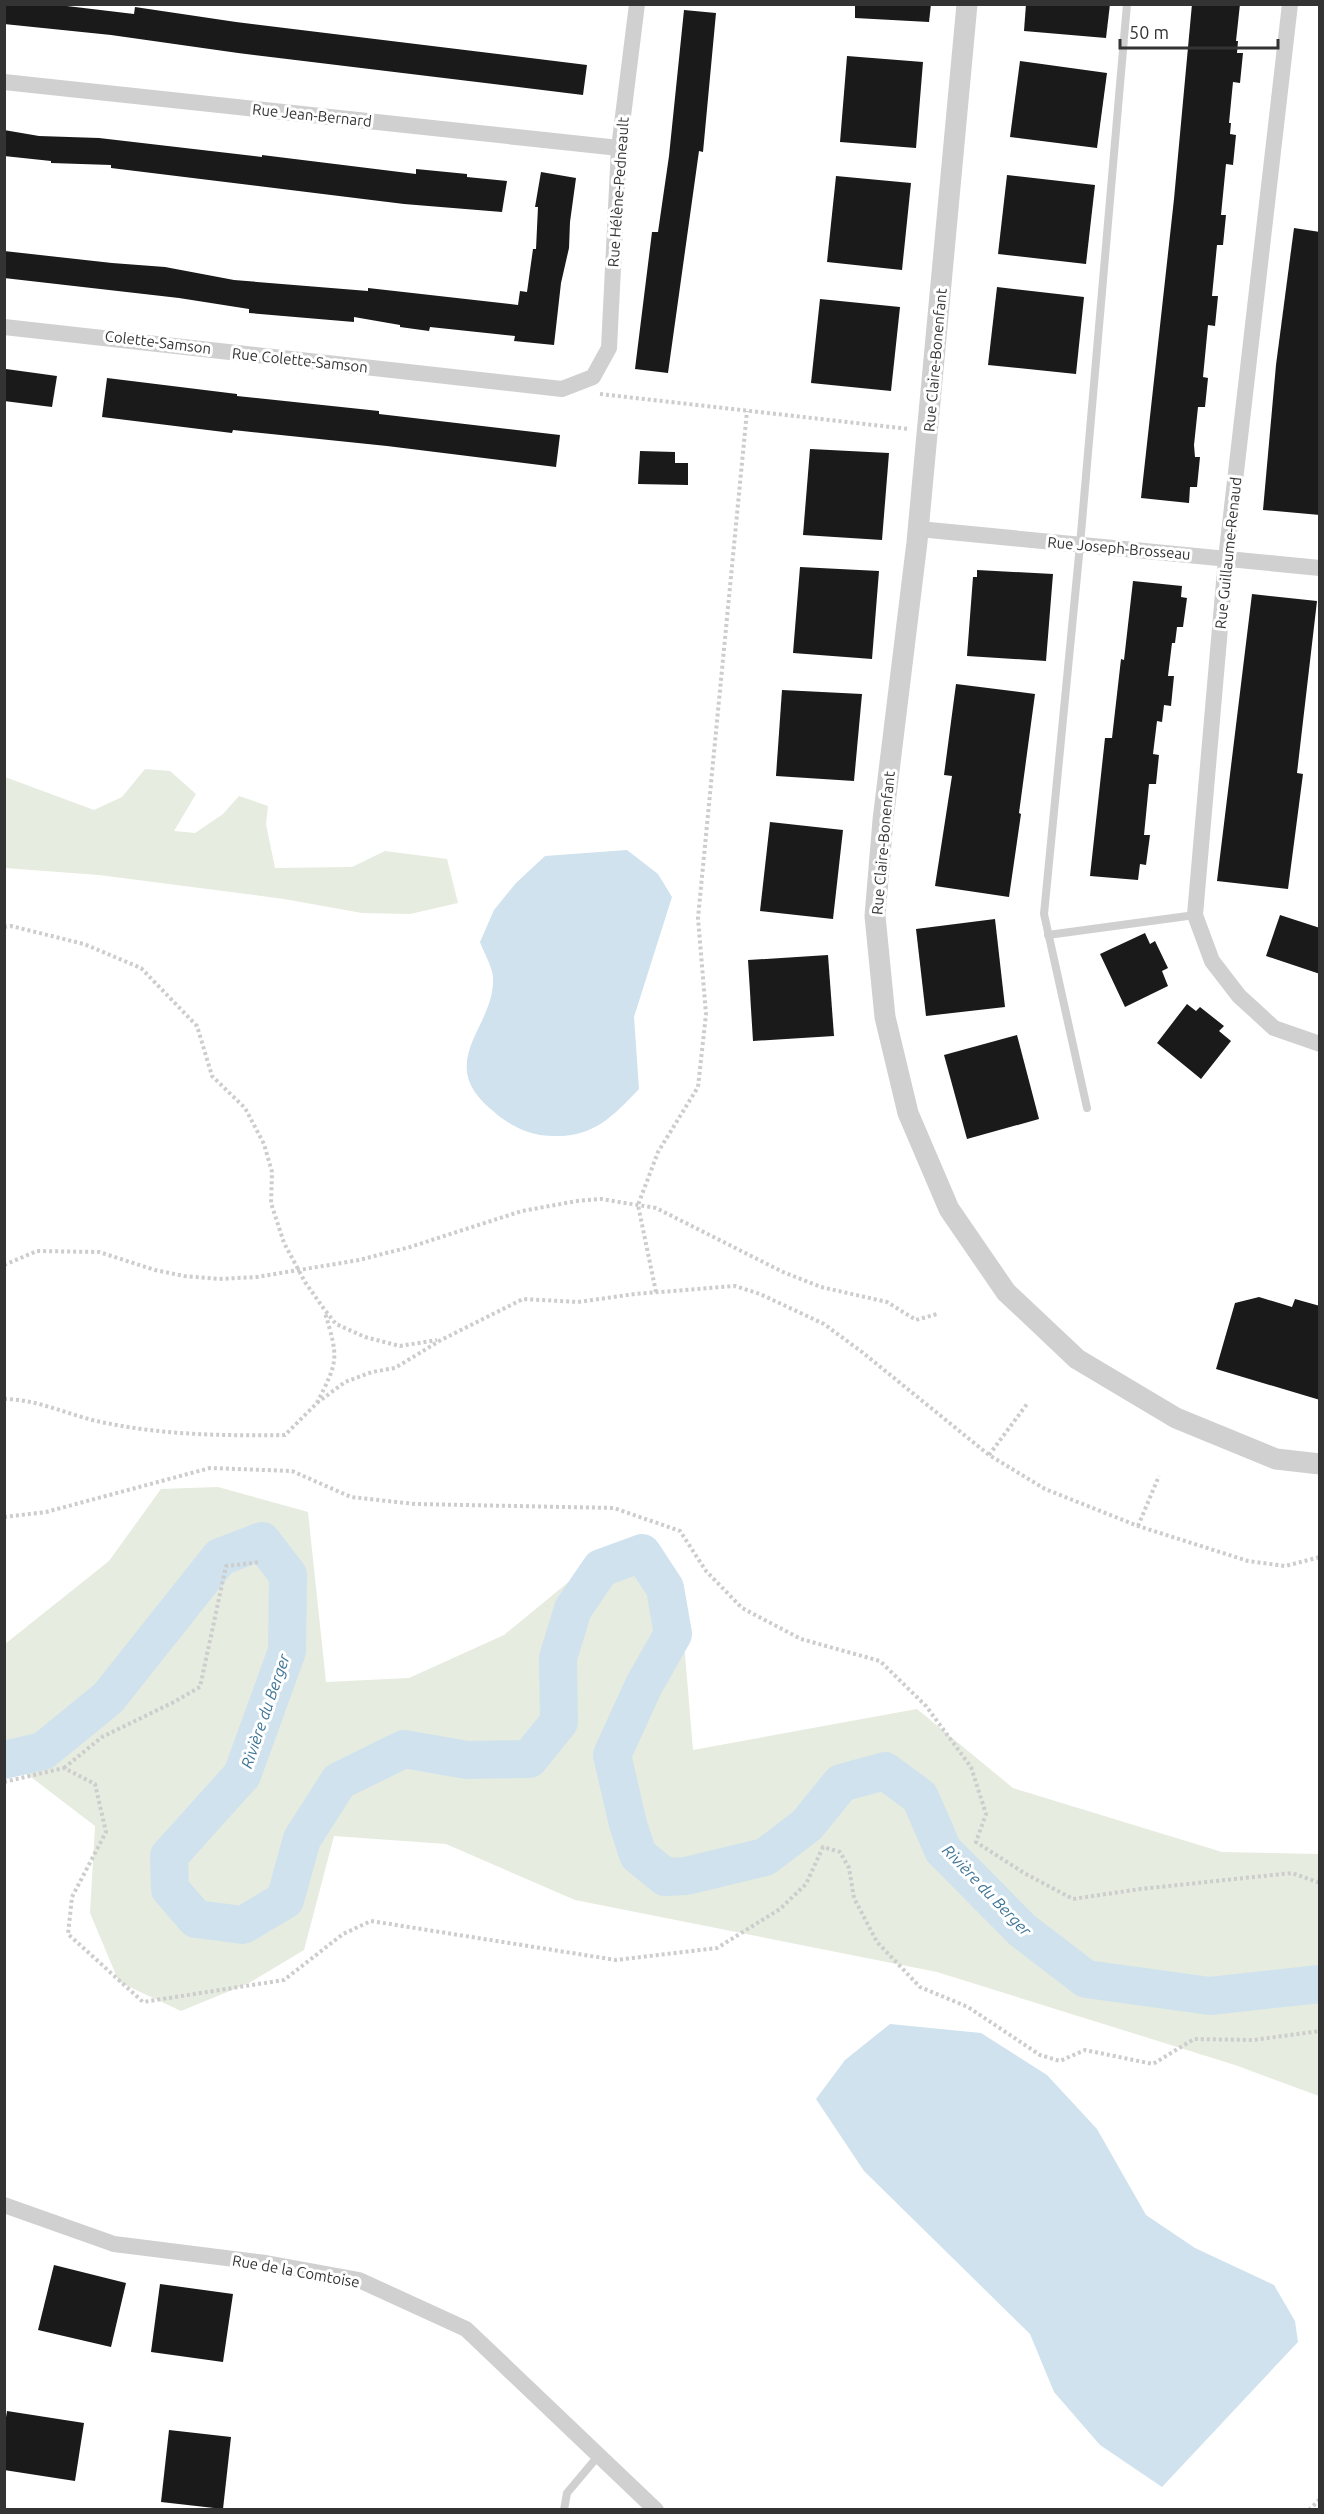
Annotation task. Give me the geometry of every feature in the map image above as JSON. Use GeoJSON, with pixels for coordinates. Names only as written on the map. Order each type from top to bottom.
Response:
{"type":"FeatureCollection","features":[{"type":"Feature","properties":{"kind":"street","name":"Rue Hélène-Pedneault"},"geometry":{"type":"LineString","coordinates":[[593,377],[609,348],[619,148],[637,4]]}},
{"type":"Feature","properties":{"kind":"street","name":"Rue Claire-Bonenfant"},"geometry":{"type":"LineString","coordinates":[[968,4],[919,529],[882,820],[875,916],[885,1017],[908,1113],[949,1209],[1006,1292],[1077,1359],[1176,1418],[1276,1459],[1320,1464]]}},
{"type":"Feature","properties":{"kind":"street","name":"Rue Guillaume-Renaud"},"geometry":{"type":"LineString","coordinates":[[1290,4],[1226,558],[1195,915],[1212,961],[1239,996],[1274,1028],[1320,1044]]}},
{"type":"Feature","properties":{"kind":"street","name":"Rue Jean-Bernard"},"geometry":{"type":"LineString","coordinates":[[4,82],[619,148]]}},
{"type":"Feature","properties":{"kind":"street","name":"Rue Colette-Samson"},"geometry":{"type":"LineString","coordinates":[[4,326],[568,387],[593,377]]}},
{"type":"Feature","properties":{"kind":"street","name":"Rue Joseph-Brosseau"},"geometry":{"type":"LineString","coordinates":[[919,529],[1320,568]]}},
{"type":"Feature","properties":{"kind":"street","name":"Rue de la Comtoise"},"geometry":{"type":"LineString","coordinates":[[4,2205],[114,2244],[266,2263],[359,2280],[466,2329],[656,2510]]}},
{"type":"Feature","properties":{"kind":"lane"},"geometry":{"type":"LineString","coordinates":[[1087,1108],[1044,914],[1080,544],[1127,4]]}},
{"type":"Feature","properties":{"kind":"lane"},"geometry":{"type":"LineString","coordinates":[[1048,935],[1195,915]]}},
{"type":"Feature","properties":{"kind":"lane"},"geometry":{"type":"LineString","coordinates":[[564,2510],[567,2493],[599,2455]]}},
{"type":"Feature","properties":{"kind":"path"},"geometry":{"type":"LineString","coordinates":[[568,387],[602,394],[928,432]]}},
{"type":"Feature","properties":{"kind":"path"},"geometry":{"type":"LineString","coordinates":[[656,1292],[638,1205],[658,1152],[699,1087],[706,1014],[698,918],[747,411]]}},
{"type":"Feature","properties":{"kind":"path"},"geometry":{"type":"LineString","coordinates":[[4,927],[11,926],[84,944],[141,968],[197,1026],[213,1076],[245,1108],[264,1144],[272,1172],[271,1203],[284,1243],[324,1309],[336,1324],[365,1337],[400,1346],[441,1340]]}},
{"type":"Feature","properties":{"kind":"path"},"geometry":{"type":"LineString","coordinates":[[4,1265],[37,1251],[99,1252],[155,1270],[219,1279],[257,1277],[359,1260],[410,1247],[522,1211],[601,1199],[656,1208],[752,1257],[821,1287],[887,1302],[916,1320],[937,1314]]}},
{"type":"Feature","properties":{"kind":"path"},"geometry":{"type":"LineString","coordinates":[[4,1399],[24,1399],[76,1417],[144,1430],[285,1435],[317,1403],[345,1382],[372,1371],[395,1368],[441,1340],[523,1299],[578,1302],[656,1292],[735,1286],[760,1294],[824,1324],[989,1455],[1045,1489],[1138,1526],[1248,1561],[1285,1566],[1320,1557]]}},
{"type":"Feature","properties":{"kind":"path"},"geometry":{"type":"LineString","coordinates":[[317,1403],[334,1370],[335,1352],[324,1309]]}},
{"type":"Feature","properties":{"kind":"path"},"geometry":{"type":"LineString","coordinates":[[989,1455],[1027,1404]]}},
{"type":"Feature","properties":{"kind":"path"},"geometry":{"type":"LineString","coordinates":[[4,1517],[46,1512],[210,1468],[292,1471],[351,1497],[404,1503],[614,1508],[680,1531],[706,1571],[742,1608],[801,1639],[880,1661],[926,1706],[971,1767],[986,1814],[976,1842],[1024,1874],[1073,1899],[1140,1889],[1292,1873],[1320,1883]]}},
{"type":"Feature","properties":{"kind":"path"},"geometry":{"type":"LineString","coordinates":[[1138,1526],[1159,1476]]}},
{"type":"Feature","properties":{"kind":"path"},"geometry":{"type":"LineString","coordinates":[[4,1782],[64,1768],[102,1737],[200,1687],[226,1566],[261,1562]]}},
{"type":"Feature","properties":{"kind":"path"},"geometry":{"type":"LineString","coordinates":[[64,1768],[95,1784],[106,1832],[72,1897],[68,1934],[143,2002],[284,1980],[343,1934],[371,1921],[616,1960],[717,1948],[780,1909],[806,1884],[823,1847],[840,1852],[849,1868],[854,1898],[877,1942],[920,1987],[968,2007],[1041,2055],[1060,2061],[1085,2050],[1153,2064],[1194,2039],[1253,2040],[1320,2031]]}},
{"type":"Feature","properties":{"kind":"path"},"geometry":{"type":"LineString","coordinates":[[1310,2510],[1320,2499]]}},
{"type":"Feature","properties":{"kind":"shaded area"},"geometry":{"type":"Polygon","coordinates":[[[145,769],[170,771],[196,794],[174,831],[195,833],[223,814],[239,796],[268,806],[266,824],[275,868],[352,867],[385,851],[447,859],[458,903],[410,914],[362,913],[284,899],[99,875],[5,868],[5,777],[94,810],[122,797],[145,769]]]}},
{"type":"Feature","properties":{"kind":"shaded area"},"geometry":{"type":"Polygon","coordinates":[[[218,1487],[308,1512],[326,1682],[409,1678],[504,1635],[605,1552],[679,1582],[693,1750],[917,1709],[1013,1788],[1222,1852],[1319,1854],[1319,2096],[1235,2065],[937,1972],[575,1900],[446,1844],[334,1836],[304,1950],[249,1983],[181,2011],[119,1982],[90,1913],[95,1826],[10,1761],[5,1760],[5,1644],[109,1561],[161,1489],[218,1487]]]}},
{"type":"Feature","properties":{"kind":"water"},"geometry":{"type":"Polygon","coordinates":[[[627,850],[658,874],[672,897],[634,1017],[639,1089],[607,1120],[584,1132],[557,1136],[527,1132],[492,1110],[475,1092],[468,1076],[467,1060],[486,1012],[493,977],[480,942],[494,910],[516,883],[545,856],[627,850]]]}},
{"type":"Feature","properties":{"kind":"water"},"geometry":{"type":"Polygon","coordinates":[[[890,2024],[981,2033],[1047,2075],[1097,2129],[1146,2215],[1195,2248],[1274,2285],[1295,2321],[1298,2342],[1162,2487],[1100,2445],[1054,2392],[1030,2334],[864,2171],[816,2099],[845,2060],[890,2024]]]}},
{"type":"Feature","properties":{"kind":"building"},"geometry":{"type":"Polygon","coordinates":[[[4,4],[50,4],[134,14],[135,7],[236,22],[587,65],[583,95],[238,53],[111,35],[4,24],[4,4]]]}},
{"type":"Feature","properties":{"kind":"building"},"geometry":{"type":"Polygon","coordinates":[[[855,4],[931,4],[929,22],[855,18],[855,4]]]}},
{"type":"Feature","properties":{"kind":"building"},"geometry":{"type":"Polygon","coordinates":[[[1026,4],[1110,4],[1106,38],[1024,31],[1026,4]]]}},
{"type":"Feature","properties":{"kind":"building"},"geometry":{"type":"Polygon","coordinates":[[[1192,4],[1240,4],[1236,41],[1238,41],[1237,53],[1243,53],[1240,83],[1233,82],[1229,123],[1231,123],[1230,134],[1236,135],[1233,165],[1226,164],[1221,215],[1226,215],[1223,245],[1217,245],[1212,296],[1218,296],[1215,326],[1208,325],[1203,377],[1208,378],[1205,407],[1198,407],[1194,445],[1195,457],[1200,457],[1197,487],[1190,487],[1189,503],[1141,498],[1174,199],[1192,4]]]}},
{"type":"Feature","properties":{"kind":"building"},"geometry":{"type":"Polygon","coordinates":[[[684,10],[716,13],[703,152],[699,151],[668,373],[635,369],[652,232],[658,232],[669,156],[684,10]]]}},
{"type":"Feature","properties":{"kind":"building"},"geometry":{"type":"Polygon","coordinates":[[[847,56],[923,62],[916,148],[840,142],[847,56]]]}},
{"type":"Feature","properties":{"kind":"building"},"geometry":{"type":"Polygon","coordinates":[[[1020,61],[1107,73],[1097,148],[1010,137],[1020,61]]]}},
{"type":"Feature","properties":{"kind":"building"},"geometry":{"type":"Polygon","coordinates":[[[4,130],[39,136],[99,138],[262,157],[262,155],[416,174],[416,169],[467,174],[467,177],[507,181],[502,212],[404,204],[111,168],[111,165],[51,163],[51,161],[4,156],[4,130]]]}},
{"type":"Feature","properties":{"kind":"building"},"geometry":{"type":"Polygon","coordinates":[[[541,172],[576,178],[569,248],[561,283],[554,345],[514,341],[515,336],[430,327],[429,331],[400,327],[400,325],[354,317],[354,322],[249,313],[249,309],[179,298],[4,278],[4,251],[165,267],[234,280],[368,291],[368,288],[518,305],[520,291],[527,292],[533,249],[536,249],[538,207],[535,207],[541,172]]]}},
{"type":"Feature","properties":{"kind":"building"},"geometry":{"type":"Polygon","coordinates":[[[1007,175],[1095,185],[1086,264],[998,254],[1007,175]]]}},
{"type":"Feature","properties":{"kind":"building"},"geometry":{"type":"Polygon","coordinates":[[[836,176],[911,183],[902,270],[827,262],[836,176]]]}},
{"type":"Feature","properties":{"kind":"building"},"geometry":{"type":"Polygon","coordinates":[[[1294,228],[1320,232],[1320,515],[1263,510],[1276,365],[1294,228]]]}},
{"type":"Feature","properties":{"kind":"building"},"geometry":{"type":"Polygon","coordinates":[[[997,287],[1084,297],[1076,374],[988,365],[997,287]]]}},
{"type":"Feature","properties":{"kind":"building"},"geometry":{"type":"Polygon","coordinates":[[[820,299],[900,307],[891,391],[811,383],[820,299]]]}},
{"type":"Feature","properties":{"kind":"building"},"geometry":{"type":"Polygon","coordinates":[[[6,369],[57,376],[52,407],[4,401],[6,369]]]}},
{"type":"Feature","properties":{"kind":"building"},"geometry":{"type":"Polygon","coordinates":[[[107,378],[560,435],[556,467],[387,446],[233,430],[232,433],[102,417],[107,378]]]}},
{"type":"Feature","properties":{"kind":"building"},"geometry":{"type":"Polygon","coordinates":[[[810,449],[889,453],[882,540],[803,535],[810,449]]]}},
{"type":"Feature","properties":{"kind":"building"},"geometry":{"type":"Polygon","coordinates":[[[640,451],[675,452],[675,463],[688,463],[688,485],[638,484],[640,451]]]}},
{"type":"Feature","properties":{"kind":"building"},"geometry":{"type":"Polygon","coordinates":[[[800,567],[879,571],[872,659],[793,653],[800,567]]]}},
{"type":"Feature","properties":{"kind":"building"},"geometry":{"type":"Polygon","coordinates":[[[977,570],[1053,574],[1046,661],[967,656],[973,577],[977,577],[977,570]]]}},
{"type":"Feature","properties":{"kind":"building"},"geometry":{"type":"Polygon","coordinates":[[[1133,581],[1182,586],[1181,597],[1187,598],[1183,627],[1177,627],[1175,643],[1172,643],[1168,676],[1174,676],[1171,706],[1164,705],[1162,722],[1157,721],[1153,754],[1159,755],[1156,784],[1149,784],[1144,835],[1150,835],[1146,865],[1140,864],[1138,880],[1090,876],[1105,738],[1112,738],[1133,581]]]}},
{"type":"Feature","properties":{"kind":"building"},"geometry":{"type":"Polygon","coordinates":[[[1252,594],[1317,601],[1297,773],[1303,774],[1288,889],[1217,881],[1252,594]]]}},
{"type":"Feature","properties":{"kind":"building"},"geometry":{"type":"Polygon","coordinates":[[[956,684],[1035,694],[1009,897],[935,886],[952,776],[944,775],[956,684]]]}},
{"type":"Feature","properties":{"kind":"building"},"geometry":{"type":"Polygon","coordinates":[[[782,690],[862,694],[854,781],[776,776],[782,690]]]}},
{"type":"Feature","properties":{"kind":"building"},"geometry":{"type":"Polygon","coordinates":[[[770,822],[843,830],[833,919],[760,911],[770,822]]]}},
{"type":"Feature","properties":{"kind":"building"},"geometry":{"type":"Polygon","coordinates":[[[1280,915],[1320,928],[1320,974],[1266,956],[1280,915]]]}},
{"type":"Feature","properties":{"kind":"building"},"geometry":{"type":"Polygon","coordinates":[[[995,919],[1005,1007],[926,1016],[916,929],[995,919]]]}},
{"type":"Feature","properties":{"kind":"building"},"geometry":{"type":"Polygon","coordinates":[[[1145,933],[1150,944],[1155,941],[1168,968],[1162,971],[1168,986],[1125,1007],[1100,954],[1145,933]]]}},
{"type":"Feature","properties":{"kind":"building"},"geometry":{"type":"Polygon","coordinates":[[[828,955],[834,1036],[753,1041],[748,960],[828,955]]]}},
{"type":"Feature","properties":{"kind":"building"},"geometry":{"type":"Polygon","coordinates":[[[1187,1004],[1196,1011],[1200,1007],[1224,1026],[1219,1031],[1231,1041],[1201,1079],[1157,1043],[1187,1004]]]}},
{"type":"Feature","properties":{"kind":"building"},"geometry":{"type":"Polygon","coordinates":[[[1017,1035],[1039,1119],[967,1139],[944,1055],[1017,1035]]]}},
{"type":"Feature","properties":{"kind":"building"},"geometry":{"type":"Polygon","coordinates":[[[1259,1297],[1292,1307],[1295,1299],[1320,1306],[1320,1400],[1216,1369],[1235,1303],[1259,1297]]]}},
{"type":"Feature","properties":{"kind":"building"},"geometry":{"type":"Polygon","coordinates":[[[54,2265],[126,2283],[111,2347],[38,2330],[54,2265]]]}},
{"type":"Feature","properties":{"kind":"building"},"geometry":{"type":"Polygon","coordinates":[[[160,2284],[233,2294],[223,2362],[151,2352],[160,2284]]]}},
{"type":"Feature","properties":{"kind":"building"},"geometry":{"type":"Polygon","coordinates":[[[7,2411],[84,2423],[75,2481],[4,2470],[4,2430],[7,2411]]]}},
{"type":"Feature","properties":{"kind":"building"},"geometry":{"type":"Polygon","coordinates":[[[169,2430],[231,2437],[223,2509],[161,2502],[169,2430]]]}},
{"type":"Feature","properties":{"kind":"waterway","name":"Rivière du Berger"},"geometry":{"type":"LineString","coordinates":[[4,1760],[43,1751],[108,1698],[220,1557],[262,1541],[288,1575],[287,1651],[242,1775],[169,1856],[170,1889],[196,1919],[243,1925],[285,1900],[302,1839],[339,1781],[404,1749],[467,1760],[529,1759],[559,1722],[558,1658],[573,1609],[601,1568],[642,1553],[665,1588],[673,1634],[644,1685],[612,1755],[628,1824],[638,1855],[665,1877],[686,1876],[765,1857],[807,1825],[841,1783],[885,1771],[920,1797],[943,1850],[1022,1930],[1086,1979],[1210,1996],[1320,1984]]}}]}
